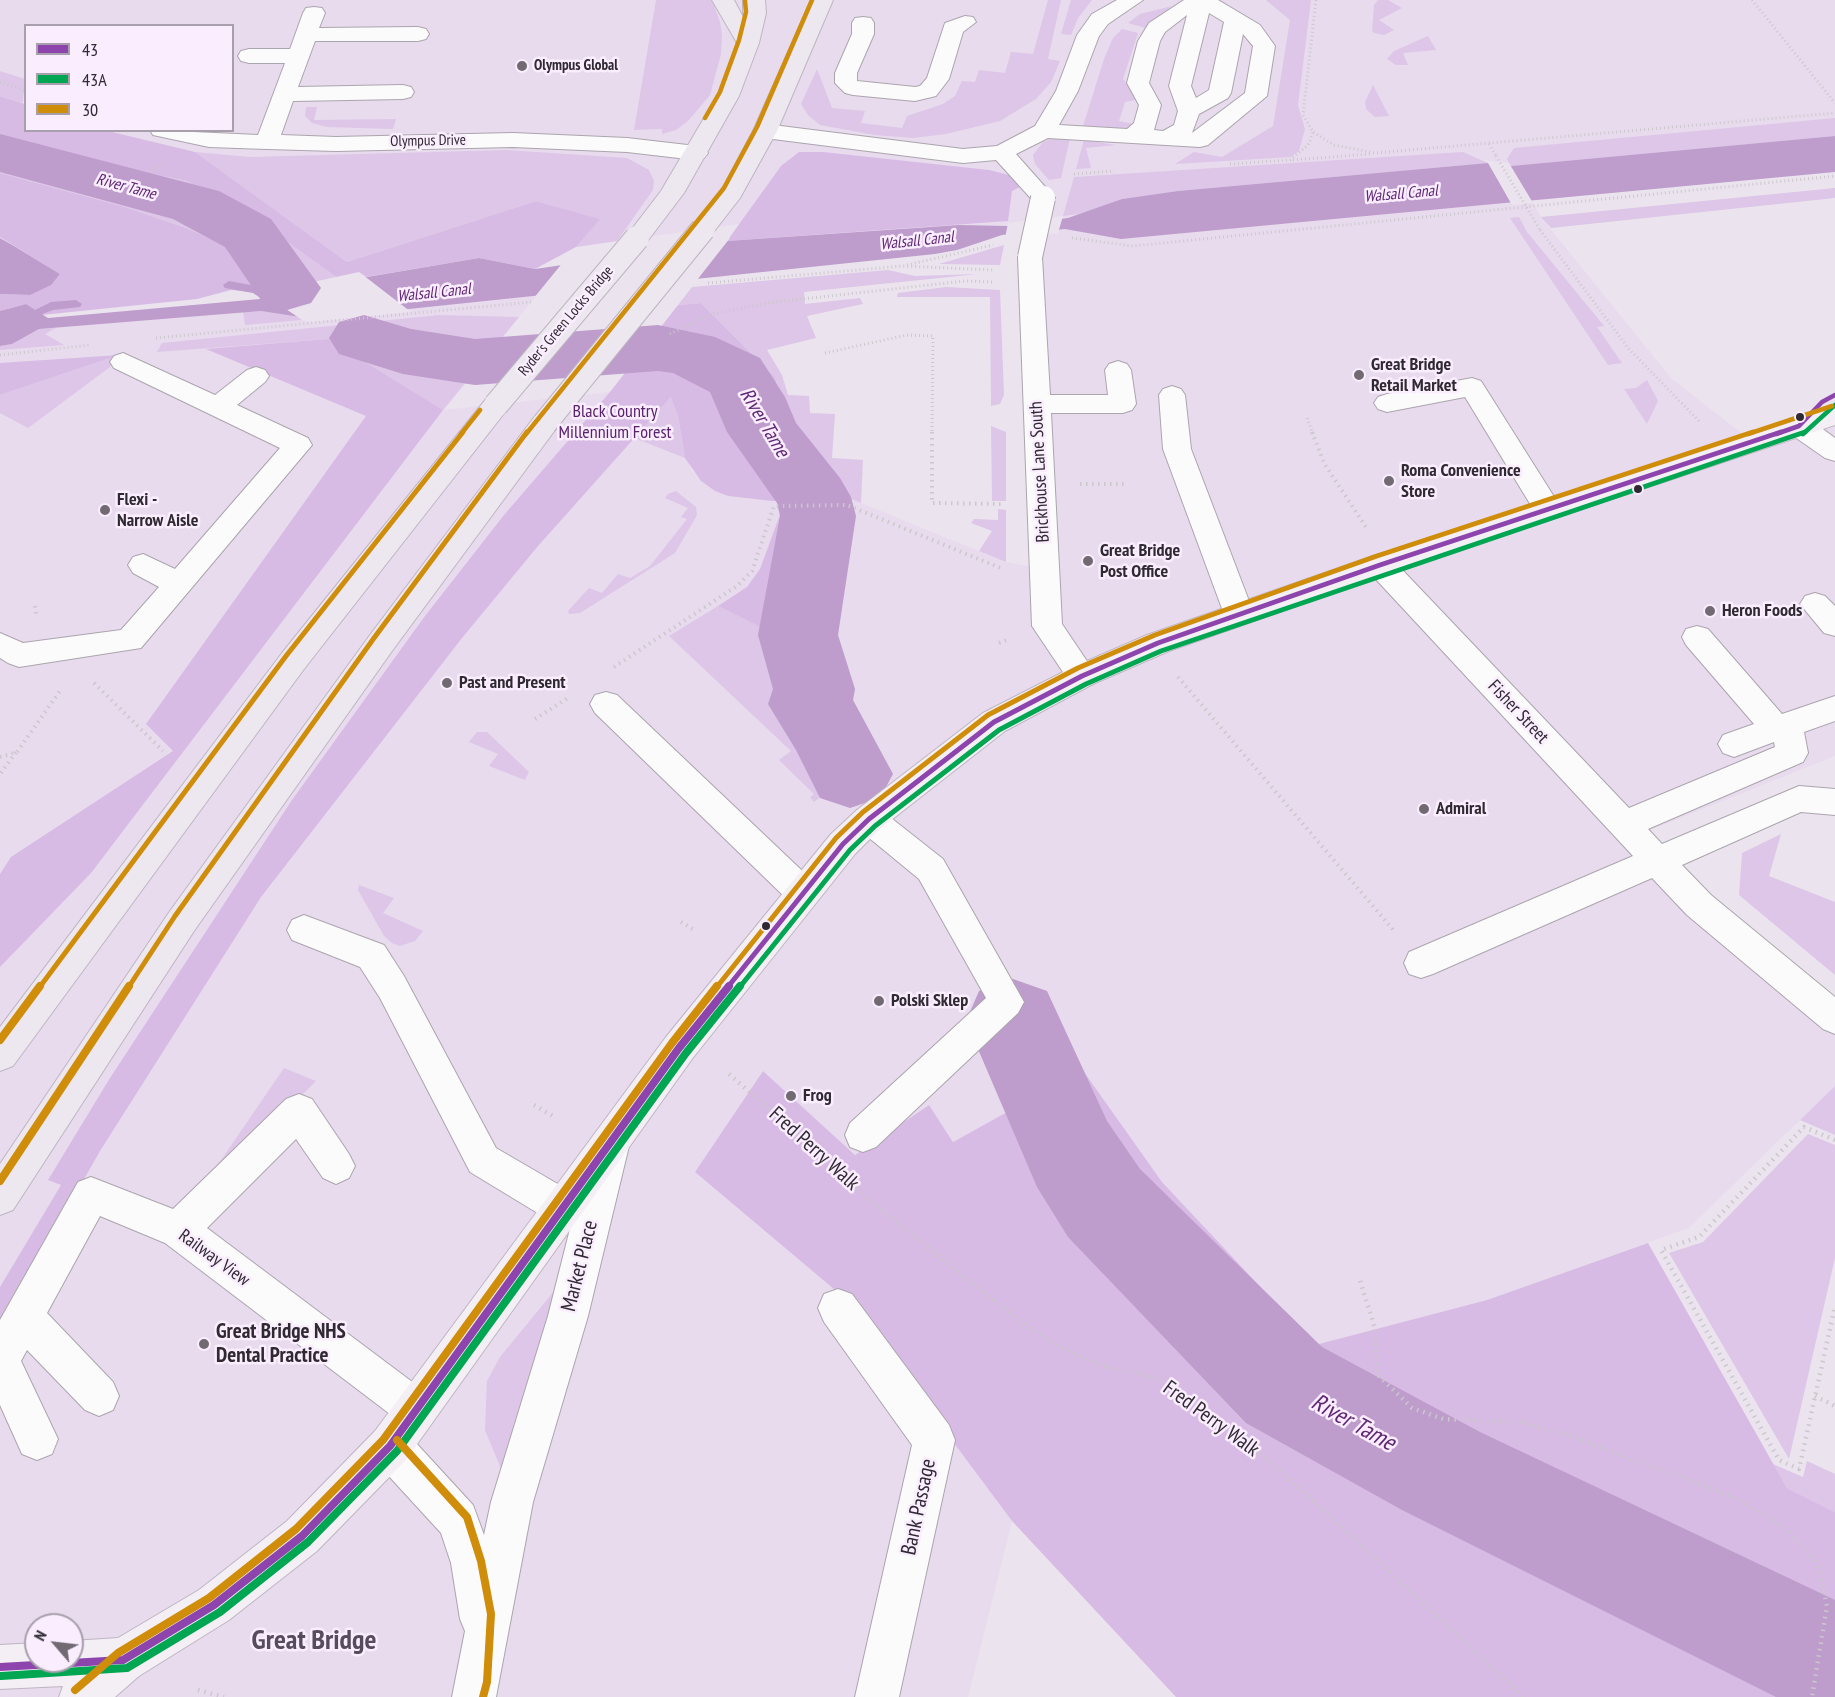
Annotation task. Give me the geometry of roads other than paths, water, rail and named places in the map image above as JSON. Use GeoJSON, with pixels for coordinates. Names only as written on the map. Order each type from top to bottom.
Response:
{"type":"FeatureCollection","features":[{"type":"Feature","properties":{"kind":"highway"},"geometry":{"type":"LineString","coordinates":[[723,0],[748,44]]}},
{"type":"Feature","properties":{"kind":"highway","name":"Ryder's Green Locks Bridge"},"geometry":{"type":"LineString","coordinates":[[0,1055],[293,661],[496,405],[637,238],[672,193],[728,96],[748,44],[755,13],[754,0]]}},
{"type":"Feature","properties":{"kind":"highway"},"geometry":{"type":"LineString","coordinates":[[0,1197],[182,921],[381,643],[545,423],[732,193],[765,131],[822,0]]}},
{"type":"Feature","properties":{"kind":"main road"},"geometry":{"type":"LineString","coordinates":[[1799,426],[1822,402],[1835,395]]}},
{"type":"Feature","properties":{"kind":"main road"},"geometry":{"type":"LineString","coordinates":[[610,1144],[706,1012],[849,838],[869,819],[994,722],[1082,676],[1158,642],[1380,565],[1835,415]]}},
{"type":"Feature","properties":{"kind":"main road","name":"Market Place"},"geometry":{"type":"LineString","coordinates":[[81,1697],[123,1660],[214,1605],[302,1536],[390,1446],[610,1144]]}},
{"type":"Feature","properties":{"kind":"main road","name":"Market Place"},"geometry":{"type":"LineString","coordinates":[[0,1667],[123,1660]]}},
{"type":"Feature","properties":{"kind":"street"},"geometry":{"type":"LineString","coordinates":[[1044,131],[1067,91],[1088,35],[1103,10],[1132,0]]}},
{"type":"Feature","properties":{"kind":"street"},"geometry":{"type":"LineString","coordinates":[[999,137],[1044,131],[1200,140],[1256,96],[1264,46],[1252,30],[1199,1]]}},
{"type":"Feature","properties":{"kind":"street"},"geometry":{"type":"LineString","coordinates":[[1131,137],[1145,126],[1150,105],[1138,83],[1149,41],[1157,28],[1199,1]]}},
{"type":"Feature","properties":{"kind":"street"},"geometry":{"type":"LineString","coordinates":[[1190,111],[1180,86],[1199,1]]}},
{"type":"Feature","properties":{"kind":"street"},"geometry":{"type":"LineString","coordinates":[[267,142],[314,13]]}},
{"type":"Feature","properties":{"kind":"street"},"geometry":{"type":"LineString","coordinates":[[1168,138],[1184,128],[1190,111],[1220,93],[1230,17]]}},
{"type":"Feature","properties":{"kind":"street"},"geometry":{"type":"LineString","coordinates":[[862,23],[863,34],[846,73],[846,83],[853,88],[915,94],[928,92],[939,79],[953,28],[965,22]]}},
{"type":"Feature","properties":{"kind":"street"},"geometry":{"type":"LineString","coordinates":[[249,56],[303,46],[418,34]]}},
{"type":"Feature","properties":{"kind":"street"},"geometry":{"type":"LineString","coordinates":[[765,131],[963,156],[999,137],[1067,91]]}},
{"type":"Feature","properties":{"kind":"street"},"geometry":{"type":"LineString","coordinates":[[285,94],[403,92]]}},
{"type":"Feature","properties":{"kind":"street","name":"Olympus Drive"},"geometry":{"type":"LineString","coordinates":[[171,132],[209,140],[336,144],[513,140],[627,145],[696,153]]}},
{"type":"Feature","properties":{"kind":"street","name":"Brickhouse Lane South"},"geometry":{"type":"LineString","coordinates":[[999,137],[1043,198],[1030,272],[1046,336],[1036,404],[1047,626],[1082,676]]}},
{"type":"Feature","properties":{"kind":"street"},"geometry":{"type":"LineString","coordinates":[[0,645],[19,655],[130,640],[179,584],[239,499],[298,445],[123,362]]}},
{"type":"Feature","properties":{"kind":"street"},"geometry":{"type":"LineString","coordinates":[[1036,404],[1123,404],[1118,370]]}},
{"type":"Feature","properties":{"kind":"street"},"geometry":{"type":"LineString","coordinates":[[218,407],[256,376]]}},
{"type":"Feature","properties":{"kind":"street"},"geometry":{"type":"LineString","coordinates":[[1387,403],[1452,386],[1472,387],[1548,510]]}},
{"type":"Feature","properties":{"kind":"street"},"geometry":{"type":"LineString","coordinates":[[1173,395],[1176,449],[1239,614]]}},
{"type":"Feature","properties":{"kind":"street"},"geometry":{"type":"LineString","coordinates":[[1799,426],[1835,451]]}},
{"type":"Feature","properties":{"kind":"street"},"geometry":{"type":"LineString","coordinates":[[1039,456],[1067,456]]}},
{"type":"Feature","properties":{"kind":"street"},"geometry":{"type":"LineString","coordinates":[[143,565],[179,584]]}},
{"type":"Feature","properties":{"kind":"street","name":"Fisher Street"},"geometry":{"type":"LineString","coordinates":[[1380,565],[1699,905],[1835,1018]]}},
{"type":"Feature","properties":{"kind":"street"},"geometry":{"type":"LineString","coordinates":[[1815,604],[1835,625]]}},
{"type":"Feature","properties":{"kind":"street"},"geometry":{"type":"LineString","coordinates":[[1623,825],[1792,753],[1781,727],[1697,636]]}},
{"type":"Feature","properties":{"kind":"street"},"geometry":{"type":"LineString","coordinates":[[606,704],[802,893]]}},
{"type":"Feature","properties":{"kind":"street"},"geometry":{"type":"LineString","coordinates":[[1734,744],[1835,708]]}},
{"type":"Feature","properties":{"kind":"street"},"geometry":{"type":"LineString","coordinates":[[1421,963],[1655,859],[1799,799],[1835,802]]}},
{"type":"Feature","properties":{"kind":"street"},"geometry":{"type":"LineString","coordinates":[[863,1135],[1006,1002],[931,870],[869,819]]}},
{"type":"Feature","properties":{"kind":"street"},"geometry":{"type":"LineString","coordinates":[[304,930],[372,957],[392,987],[483,1160],[562,1207]]}},
{"type":"Feature","properties":{"kind":"street"},"geometry":{"type":"LineString","coordinates":[[179,1230],[299,1111],[336,1166]]}},
{"type":"Feature","properties":{"kind":"street","name":"Market Place"},"geometry":{"type":"LineString","coordinates":[[476,1689],[512,1502],[568,1316],[610,1144]]}},
{"type":"Feature","properties":{"kind":"street","name":"Railway View"},"geometry":{"type":"LineString","coordinates":[[37,1439],[0,1360],[91,1195],[179,1230],[417,1410]]}},
{"type":"Feature","properties":{"kind":"street","name":"Bank Passage"},"geometry":{"type":"LineString","coordinates":[[838,1308],[934,1440],[877,1697]]}},
{"type":"Feature","properties":{"kind":"street"},"geometry":{"type":"LineString","coordinates":[[23,1317],[99,1396]]}},
{"type":"Feature","properties":{"kind":"street","name":"Market Place"},"geometry":{"type":"LineString","coordinates":[[390,1446],[458,1520],[472,1563],[482,1615],[476,1689]]}},
{"type":"Feature","properties":{"kind":"water","name":"Walsall Canal"},"geometry":{"type":"Polygon","coordinates":[[[1835,136],[1835,172],[1121,239],[1065,229],[1002,235],[957,250],[935,254],[313,319],[261,311],[39,329],[12,344],[0,346],[0,311],[26,304],[48,318],[260,299],[273,293],[479,258],[535,269],[727,241],[959,225],[1007,226],[1068,218],[1122,199],[1178,191],[1488,163],[1511,166],[1835,136]]]}},
{"type":"Feature","properties":{"kind":"water"},"geometry":{"type":"Polygon","coordinates":[[[0,238],[60,274],[51,285],[30,295],[0,294],[0,238]]]}},
{"type":"Feature","properties":{"kind":"water"},"geometry":{"type":"Polygon","coordinates":[[[399,328],[422,349],[487,355],[480,365],[412,358],[343,336],[399,328]]]}},
{"type":"Feature","properties":{"kind":"waterway","name":"River Tame"},"geometry":{"type":"LineString","coordinates":[[0,153],[128,185],[196,205],[248,233],[287,288]]}},
{"type":"Feature","properties":{"kind":"waterway"},"geometry":{"type":"LineString","coordinates":[[229,285],[257,290],[265,297]]}},
{"type":"Feature","properties":{"kind":"waterway"},"geometry":{"type":"LineString","coordinates":[[37,312],[51,306],[76,304]]}},
{"type":"Feature","properties":{"kind":"waterway","name":"River Tame"},"geometry":{"type":"LineString","coordinates":[[364,338],[403,351],[475,362],[658,348],[690,353],[735,375],[749,397],[764,432],[813,497],[818,516],[798,635],[814,689],[810,704],[830,733],[850,774]]}},
{"type":"Feature","properties":{"kind":"waterway","name":"River Tame"},"geometry":{"type":"LineString","coordinates":[[1013,1021],[1072,1154],[1104,1203],[1284,1385],[1441,1471],[1793,1641],[1835,1665]]}},
{"type":"Feature","properties":{"kind":"place","name":"Olympus Global"},"geometry":{"type":"Point","coordinates":[522,66]}},
{"type":"Feature","properties":{"kind":"place","name":"Great Bridge Retail Market"},"geometry":{"type":"Point","coordinates":[1359,375]}},
{"type":"Feature","properties":{"kind":"place","name":"Roma Convenience Store"},"geometry":{"type":"Point","coordinates":[1389,481]}},
{"type":"Feature","properties":{"kind":"place","name":"Flexi - Narrow Aisle"},"geometry":{"type":"Point","coordinates":[105,510]}},
{"type":"Feature","properties":{"kind":"place","name":"Great Bridge Post Office"},"geometry":{"type":"Point","coordinates":[1088,561]}},
{"type":"Feature","properties":{"kind":"place","name":"Heron Foods"},"geometry":{"type":"Point","coordinates":[1710,611]}},
{"type":"Feature","properties":{"kind":"place","name":"Past and Present"},"geometry":{"type":"Point","coordinates":[447,683]}},
{"type":"Feature","properties":{"kind":"place","name":"Admiral"},"geometry":{"type":"Point","coordinates":[1424,809]}},
{"type":"Feature","properties":{"kind":"place","name":"Polski Sklep"},"geometry":{"type":"Point","coordinates":[879,1001]}},
{"type":"Feature","properties":{"kind":"place","name":"Frog"},"geometry":{"type":"Point","coordinates":[791,1096]}},
{"type":"Feature","properties":{"kind":"place","name":"Great Bridge NHS Dental Practice"},"geometry":{"type":"Point","coordinates":[204,1344]}},
{"type":"Feature","properties":{"kind":"district","name":"Great Bridge"},"geometry":{"type":"Point","coordinates":[314,1641]}},
{"type":"Feature","properties":{"kind":"park label","name":"Black Country Millennium Forest"},"geometry":{"type":"Point","coordinates":[615,422]}}]}
